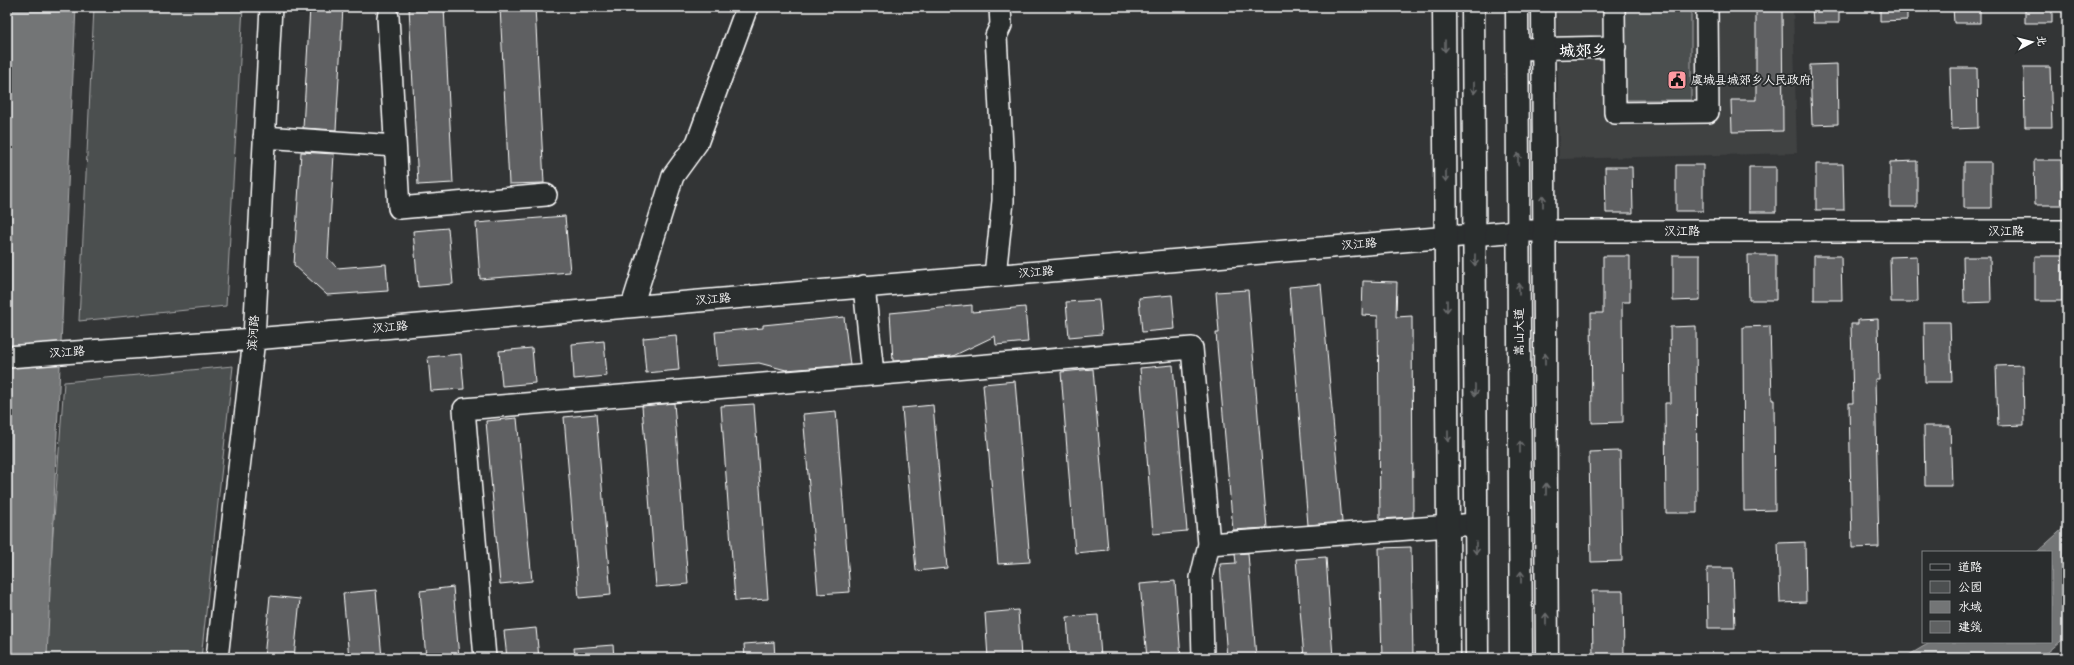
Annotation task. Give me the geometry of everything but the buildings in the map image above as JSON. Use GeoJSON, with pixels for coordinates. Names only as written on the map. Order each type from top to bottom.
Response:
{"type":"FeatureCollection","features":[{"type":"Feature","properties":{"kind":"main road"},"geometry":{"type":"LineString","coordinates":[[1444,7],[1449,658]]}},
{"type":"Feature","properties":{"kind":"main road"},"geometry":{"type":"LineString","coordinates":[[1473,7],[1477,658]]}},
{"type":"Feature","properties":{"kind":"main road","name":"嵩山大道"},"geometry":{"type":"LineString","coordinates":[[1517,7],[1521,658]]}},
{"type":"Feature","properties":{"kind":"main road"},"geometry":{"type":"LineString","coordinates":[[1542,7],[1547,658]]}},
{"type":"Feature","properties":{"kind":"street","name":"滨河路"},"geometry":{"type":"LineString","coordinates":[[217,658],[254,338],[271,7]]}},
{"type":"Feature","properties":{"kind":"street"},"geometry":{"type":"LineString","coordinates":[[632,306],[673,176],[697,143],[747,7]]}},
{"type":"Feature","properties":{"kind":"street"},"geometry":{"type":"LineString","coordinates":[[995,275],[1003,201],[1003,166],[996,36],[1001,25],[1000,7]]}},
{"type":"Feature","properties":{"kind":"street"},"geometry":{"type":"LineString","coordinates":[[1614,7],[1615,112],[1708,112],[1707,7]]}},
{"type":"Feature","properties":{"kind":"street"},"geometry":{"type":"LineString","coordinates":[[388,17],[399,208],[546,195]]}},
{"type":"Feature","properties":{"kind":"street"},"geometry":{"type":"LineString","coordinates":[[1518,49],[1614,47]]}},
{"type":"Feature","properties":{"kind":"street"},"geometry":{"type":"LineString","coordinates":[[264,137],[395,146]]}},
{"type":"Feature","properties":{"kind":"street","name":"汉江路"},"geometry":{"type":"LineString","coordinates":[[7,357],[254,338],[1519,231],[2067,230]]}},
{"type":"Feature","properties":{"kind":"street"},"geometry":{"type":"LineString","coordinates":[[864,286],[873,374]]}},
{"type":"Feature","properties":{"kind":"street"},"geometry":{"type":"LineString","coordinates":[[485,658],[464,408],[1192,348],[1209,544],[1201,578],[1203,658]]}},
{"type":"Feature","properties":{"kind":"street"},"geometry":{"type":"LineString","coordinates":[[1209,544],[1476,524]]}},
{"type":"Feature","properties":{"kind":"shaded area","name":"虞城县城郊乡人民政府"},"geometry":{"type":"Polygon","coordinates":[[[1557,7],[1793,7],[1797,153],[1559,159],[1557,7]]]}},
{"type":"Feature","properties":{"kind":"green space"},"geometry":{"type":"Polygon","coordinates":[[[94,7],[243,7],[226,306],[79,321],[94,7]]]}},
{"type":"Feature","properties":{"kind":"green space"},"geometry":{"type":"Polygon","coordinates":[[[1625,7],[1691,7],[1691,100],[1625,100],[1625,7]]]}},
{"type":"Feature","properties":{"kind":"green space"},"geometry":{"type":"Polygon","coordinates":[[[233,366],[201,658],[44,658],[64,382],[233,366]]]}},
{"type":"Feature","properties":{"kind":"water"},"geometry":{"type":"Polygon","coordinates":[[[7,7],[76,7],[47,658],[7,658],[7,7]]]}},
{"type":"Feature","properties":{"kind":"water"},"geometry":{"type":"Polygon","coordinates":[[[2067,525],[2067,636],[2041,658],[1904,658],[1929,643],[2052,643],[2052,551],[2038,551],[2067,525]]]}},
{"type":"Feature","properties":{"kind":"place","name":"虞城县城郊乡人民政府"},"geometry":{"type":"Point","coordinates":[1677,80]}},
{"type":"Feature","properties":{"kind":"district","name":"城郊乡"},"geometry":{"type":"Point","coordinates":[1583,50]}}]}
